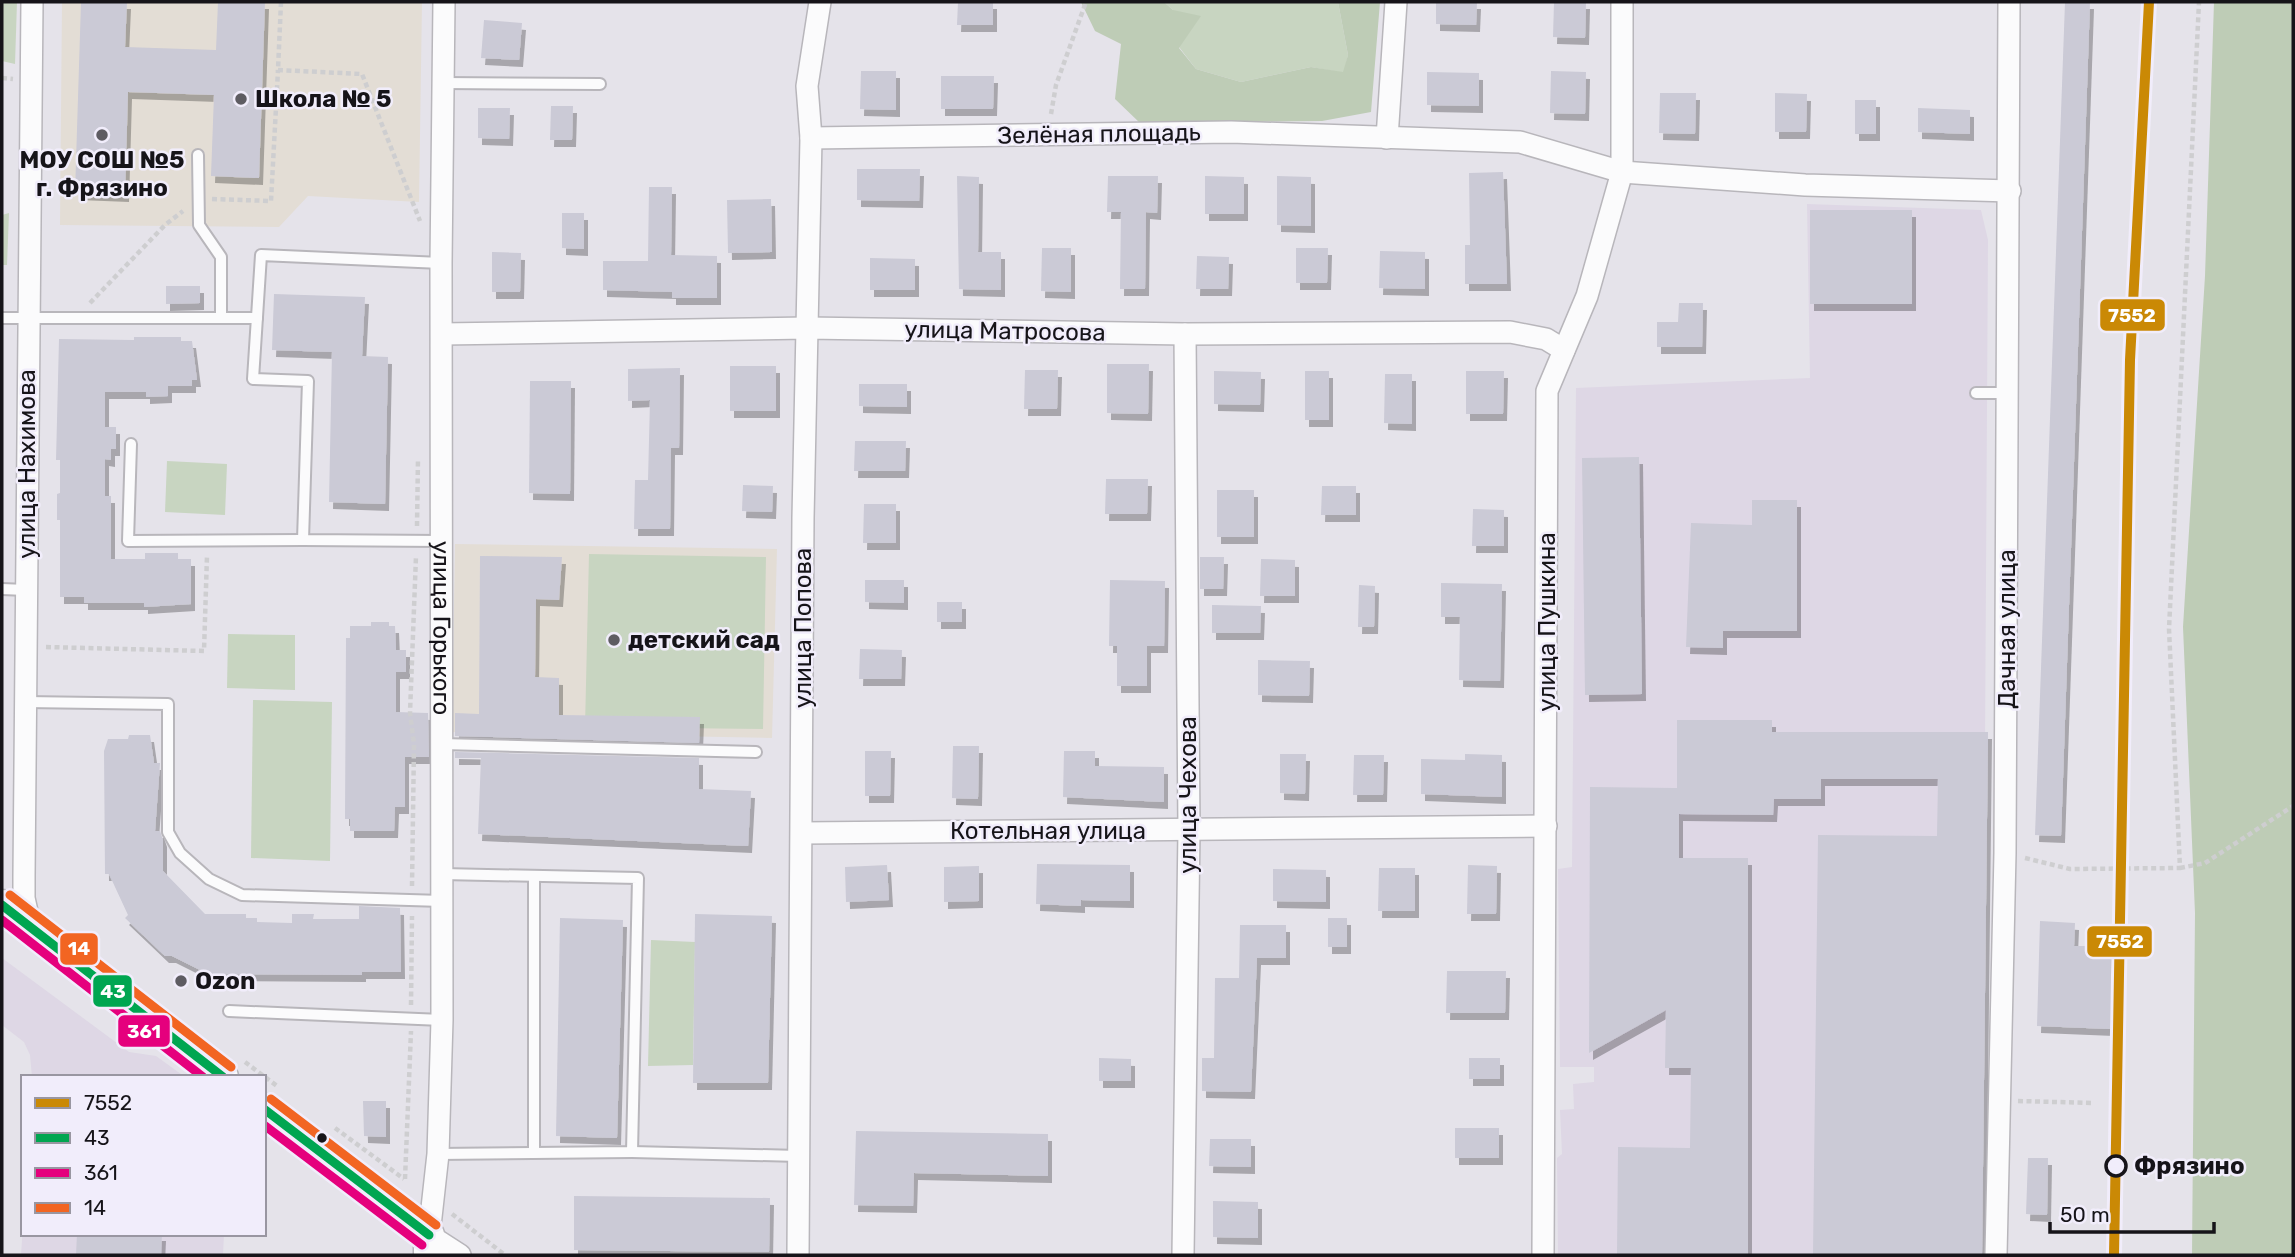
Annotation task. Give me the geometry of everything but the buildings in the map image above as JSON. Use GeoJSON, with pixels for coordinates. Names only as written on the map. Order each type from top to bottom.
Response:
{"type":"FeatureCollection","features":[{"type":"Feature","properties":{"kind":"street","name":"улица Нахимова"},"geometry":{"type":"LineString","coordinates":[[30,925],[24,898],[32,2]]}},
{"type":"Feature","properties":{"kind":"street","name":"улица Горького"},"geometry":{"type":"LineString","coordinates":[[429,1245],[438,1154],[442,1020],[441,263],[444,2]]}},
{"type":"Feature","properties":{"kind":"street","name":"улица Попова"},"geometry":{"type":"LineString","coordinates":[[798,1255],[803,833],[803,518],[811,138],[807,86],[820,2]]}},
{"type":"Feature","properties":{"kind":"street"},"geometry":{"type":"LineString","coordinates":[[1387,138],[1396,2]]}},
{"type":"Feature","properties":{"kind":"street","name":"улица Пушкина"},"geometry":{"type":"LineString","coordinates":[[1544,1255],[1547,391],[1587,296],[1622,172],[1622,2]]}},
{"type":"Feature","properties":{"kind":"street","name":"Дачная улица"},"geometry":{"type":"LineString","coordinates":[[1996,1255],[2005,853],[2009,2]]}},
{"type":"Feature","properties":{"kind":"street","name":"Зелёная площадь"},"geometry":{"type":"LineString","coordinates":[[811,138],[1231,132],[1520,142],[1622,172],[1805,185],[2010,191]]}},
{"type":"Feature","properties":{"kind":"street","name":"улица Матросова"},"geometry":{"type":"LineString","coordinates":[[442,334],[807,328],[1185,334],[1510,332],[1546,339],[1564,350]]}},
{"type":"Feature","properties":{"kind":"street","name":"улица Чехова"},"geometry":{"type":"LineString","coordinates":[[1183,1255],[1189,830],[1185,334]]}},
{"type":"Feature","properties":{"kind":"street","name":"Котельная улица"},"geometry":{"type":"LineString","coordinates":[[803,833],[1546,825]]}},
{"type":"Feature","properties":{"kind":"street"},"geometry":{"type":"LineString","coordinates":[[2,905],[220,1075]]}},
{"type":"Feature","properties":{"kind":"street"},"geometry":{"type":"LineString","coordinates":[[266,1111],[429,1245],[460,1255]]}},
{"type":"Feature","properties":{"kind":"lane"},"geometry":{"type":"LineString","coordinates":[[443,83],[600,84]]}},
{"type":"Feature","properties":{"kind":"lane"},"geometry":{"type":"LineString","coordinates":[[198,155],[199,225],[221,257],[221,318]]}},
{"type":"Feature","properties":{"kind":"lane"},"geometry":{"type":"LineString","coordinates":[[303,540],[308,381],[253,379],[261,255],[441,263]]}},
{"type":"Feature","properties":{"kind":"lane"},"geometry":{"type":"LineString","coordinates":[[2,318],[257,318]]}},
{"type":"Feature","properties":{"kind":"lane"},"geometry":{"type":"LineString","coordinates":[[1976,393],[2008,393]]}},
{"type":"Feature","properties":{"kind":"lane"},"geometry":{"type":"LineString","coordinates":[[131,444],[128,541],[442,541]]}},
{"type":"Feature","properties":{"kind":"lane"},"geometry":{"type":"LineString","coordinates":[[2,589],[26,590]]}},
{"type":"Feature","properties":{"kind":"lane"},"geometry":{"type":"LineString","coordinates":[[25,702],[168,704],[168,832],[180,853],[209,879],[242,895],[442,901]]}},
{"type":"Feature","properties":{"kind":"lane"},"geometry":{"type":"LineString","coordinates":[[442,744],[756,752]]}},
{"type":"Feature","properties":{"kind":"lane"},"geometry":{"type":"LineString","coordinates":[[442,874],[638,878],[632,1152]]}},
{"type":"Feature","properties":{"kind":"lane"},"geometry":{"type":"LineString","coordinates":[[534,877],[534,1152]]}},
{"type":"Feature","properties":{"kind":"lane"},"geometry":{"type":"LineString","coordinates":[[229,1011],[442,1020]]}},
{"type":"Feature","properties":{"kind":"lane"},"geometry":{"type":"LineString","coordinates":[[438,1154],[632,1152],[799,1156]]}},
{"type":"Feature","properties":{"kind":"path"},"geometry":{"type":"LineString","coordinates":[[1048,134],[1056,85],[1086,2]]}},
{"type":"Feature","properties":{"kind":"path"},"geometry":{"type":"LineString","coordinates":[[2180,868],[2169,629],[2199,2]]}},
{"type":"Feature","properties":{"kind":"path"},"geometry":{"type":"LineString","coordinates":[[26,647],[204,651],[207,541]]}},
{"type":"Feature","properties":{"kind":"path"},"geometry":{"type":"LineString","coordinates":[[2005,853],[2070,869],[2180,868],[2205,863],[2293,806]]}},
{"type":"Feature","properties":{"kind":"path"},"geometry":{"type":"LineString","coordinates":[[2001,1100],[2094,1103]]}},
{"type":"Feature","properties":{"kind":"path"},"geometry":{"type":"LineString","coordinates":[[452,1214],[505,1255]]}},
{"type":"Feature","properties":{"kind":"shaded area","name":"Школа № 5"},"geometry":{"type":"Polygon","coordinates":[[[62,2],[422,2],[419,202],[308,196],[279,227],[60,225],[62,2]]]}},
{"type":"Feature","properties":{"kind":"shaded area"},"geometry":{"type":"Polygon","coordinates":[[[1807,204],[1981,210],[1988,240],[1982,1255],[1558,1255],[1557,1158],[1562,1154],[1560,1110],[1574,1109],[1573,1084],[1594,1082],[1594,1067],[1560,1067],[1558,869],[1572,867],[1576,388],[1810,378],[1807,204]]]}},
{"type":"Feature","properties":{"kind":"shaded area","name":"детский сад"},"geometry":{"type":"Polygon","coordinates":[[[455,544],[777,549],[772,738],[452,732],[455,544]]]}},
{"type":"Feature","properties":{"kind":"shaded area"},"geometry":{"type":"Polygon","coordinates":[[[2,958],[129,1052],[156,1056],[182,1075],[32,1075],[30,1055],[24,1042],[2,1025],[2,958]]]}},
{"type":"Feature","properties":{"kind":"shaded area"},"geometry":{"type":"Polygon","coordinates":[[[22,1236],[224,1236],[223,1255],[21,1255],[22,1236]]]}},
{"type":"Feature","properties":{"kind":"green space"},"geometry":{"type":"Polygon","coordinates":[[[2,2],[17,2],[15,64],[2,61],[2,2]]]}},
{"type":"Feature","properties":{"kind":"green space"},"geometry":{"type":"Polygon","coordinates":[[[1081,2],[1164,2],[1173,10],[1201,16],[1179,48],[1196,69],[1241,82],[1311,67],[1343,72],[1348,55],[1338,2],[1380,2],[1371,112],[1322,121],[1140,123],[1115,99],[1121,44],[1095,31],[1081,2]]]}},
{"type":"Feature","properties":{"kind":"green space"},"geometry":{"type":"Polygon","coordinates":[[[1164,2],[1338,2],[1348,55],[1344,73],[1311,67],[1241,82],[1196,69],[1179,47],[1173,10],[1164,2]]]}},
{"type":"Feature","properties":{"kind":"green space"},"geometry":{"type":"Polygon","coordinates":[[[2214,2],[2293,2],[2293,1255],[2192,1255],[2195,913],[2183,627],[2205,276],[2214,2]]]}},
{"type":"Feature","properties":{"kind":"green space"},"geometry":{"type":"Polygon","coordinates":[[[9,213],[7,265],[2,265],[2,215],[9,213]]]}},
{"type":"Feature","properties":{"kind":"green space"},"geometry":{"type":"Polygon","coordinates":[[[167,461],[227,464],[225,515],[165,512],[167,461]]]}},
{"type":"Feature","properties":{"kind":"green space"},"geometry":{"type":"Polygon","coordinates":[[[589,554],[766,557],[763,729],[585,727],[589,554]]]}},
{"type":"Feature","properties":{"kind":"green space"},"geometry":{"type":"Polygon","coordinates":[[[228,634],[295,635],[295,690],[227,688],[228,634]]]}},
{"type":"Feature","properties":{"kind":"green space"},"geometry":{"type":"Polygon","coordinates":[[[253,700],[332,702],[330,861],[251,858],[253,700]]]}},
{"type":"Feature","properties":{"kind":"green space"},"geometry":{"type":"Polygon","coordinates":[[[651,940],[695,942],[693,1065],[648,1066],[651,940]]]}},
{"type":"Feature","properties":{"kind":"transit line","name":"7552"},"geometry":{"type":"LineString","coordinates":[[2114,1255],[2130,360],[2149,2]]}},
{"type":"Feature","properties":{"kind":"transit line","name":"14"},"geometry":{"type":"LineString","coordinates":[[10,895],[231,1067]]}},
{"type":"Feature","properties":{"kind":"transit line","name":"43"},"geometry":{"type":"LineString","coordinates":[[2,905],[220,1075]]}},
{"type":"Feature","properties":{"kind":"transit line","name":"361"},"geometry":{"type":"LineString","coordinates":[[2,920],[200,1075]]}},
{"type":"Feature","properties":{"kind":"transit line","name":"14"},"geometry":{"type":"LineString","coordinates":[[271,1099],[436,1225]]}},
{"type":"Feature","properties":{"kind":"transit line","name":"43"},"geometry":{"type":"LineString","coordinates":[[266,1111],[429,1235]]}},
{"type":"Feature","properties":{"kind":"transit line","name":"361"},"geometry":{"type":"LineString","coordinates":[[266,1127],[422,1245]]}},
{"type":"Feature","properties":{"kind":"place","name":"Школа № 5"},"geometry":{"type":"Point","coordinates":[241,99]}},
{"type":"Feature","properties":{"kind":"place","name":"МОУ СОШ №5 г. Фрязино"},"geometry":{"type":"Point","coordinates":[102,135]}},
{"type":"Feature","properties":{"kind":"place","name":"детский сад"},"geometry":{"type":"Point","coordinates":[614,640]}},
{"type":"Feature","properties":{"kind":"place","name":"Ozon"},"geometry":{"type":"Point","coordinates":[181,981]}},
{"type":"Feature","properties":{"kind":"place","name":"Фрязино"},"geometry":{"type":"Point","coordinates":[2116,1166]}}]}
